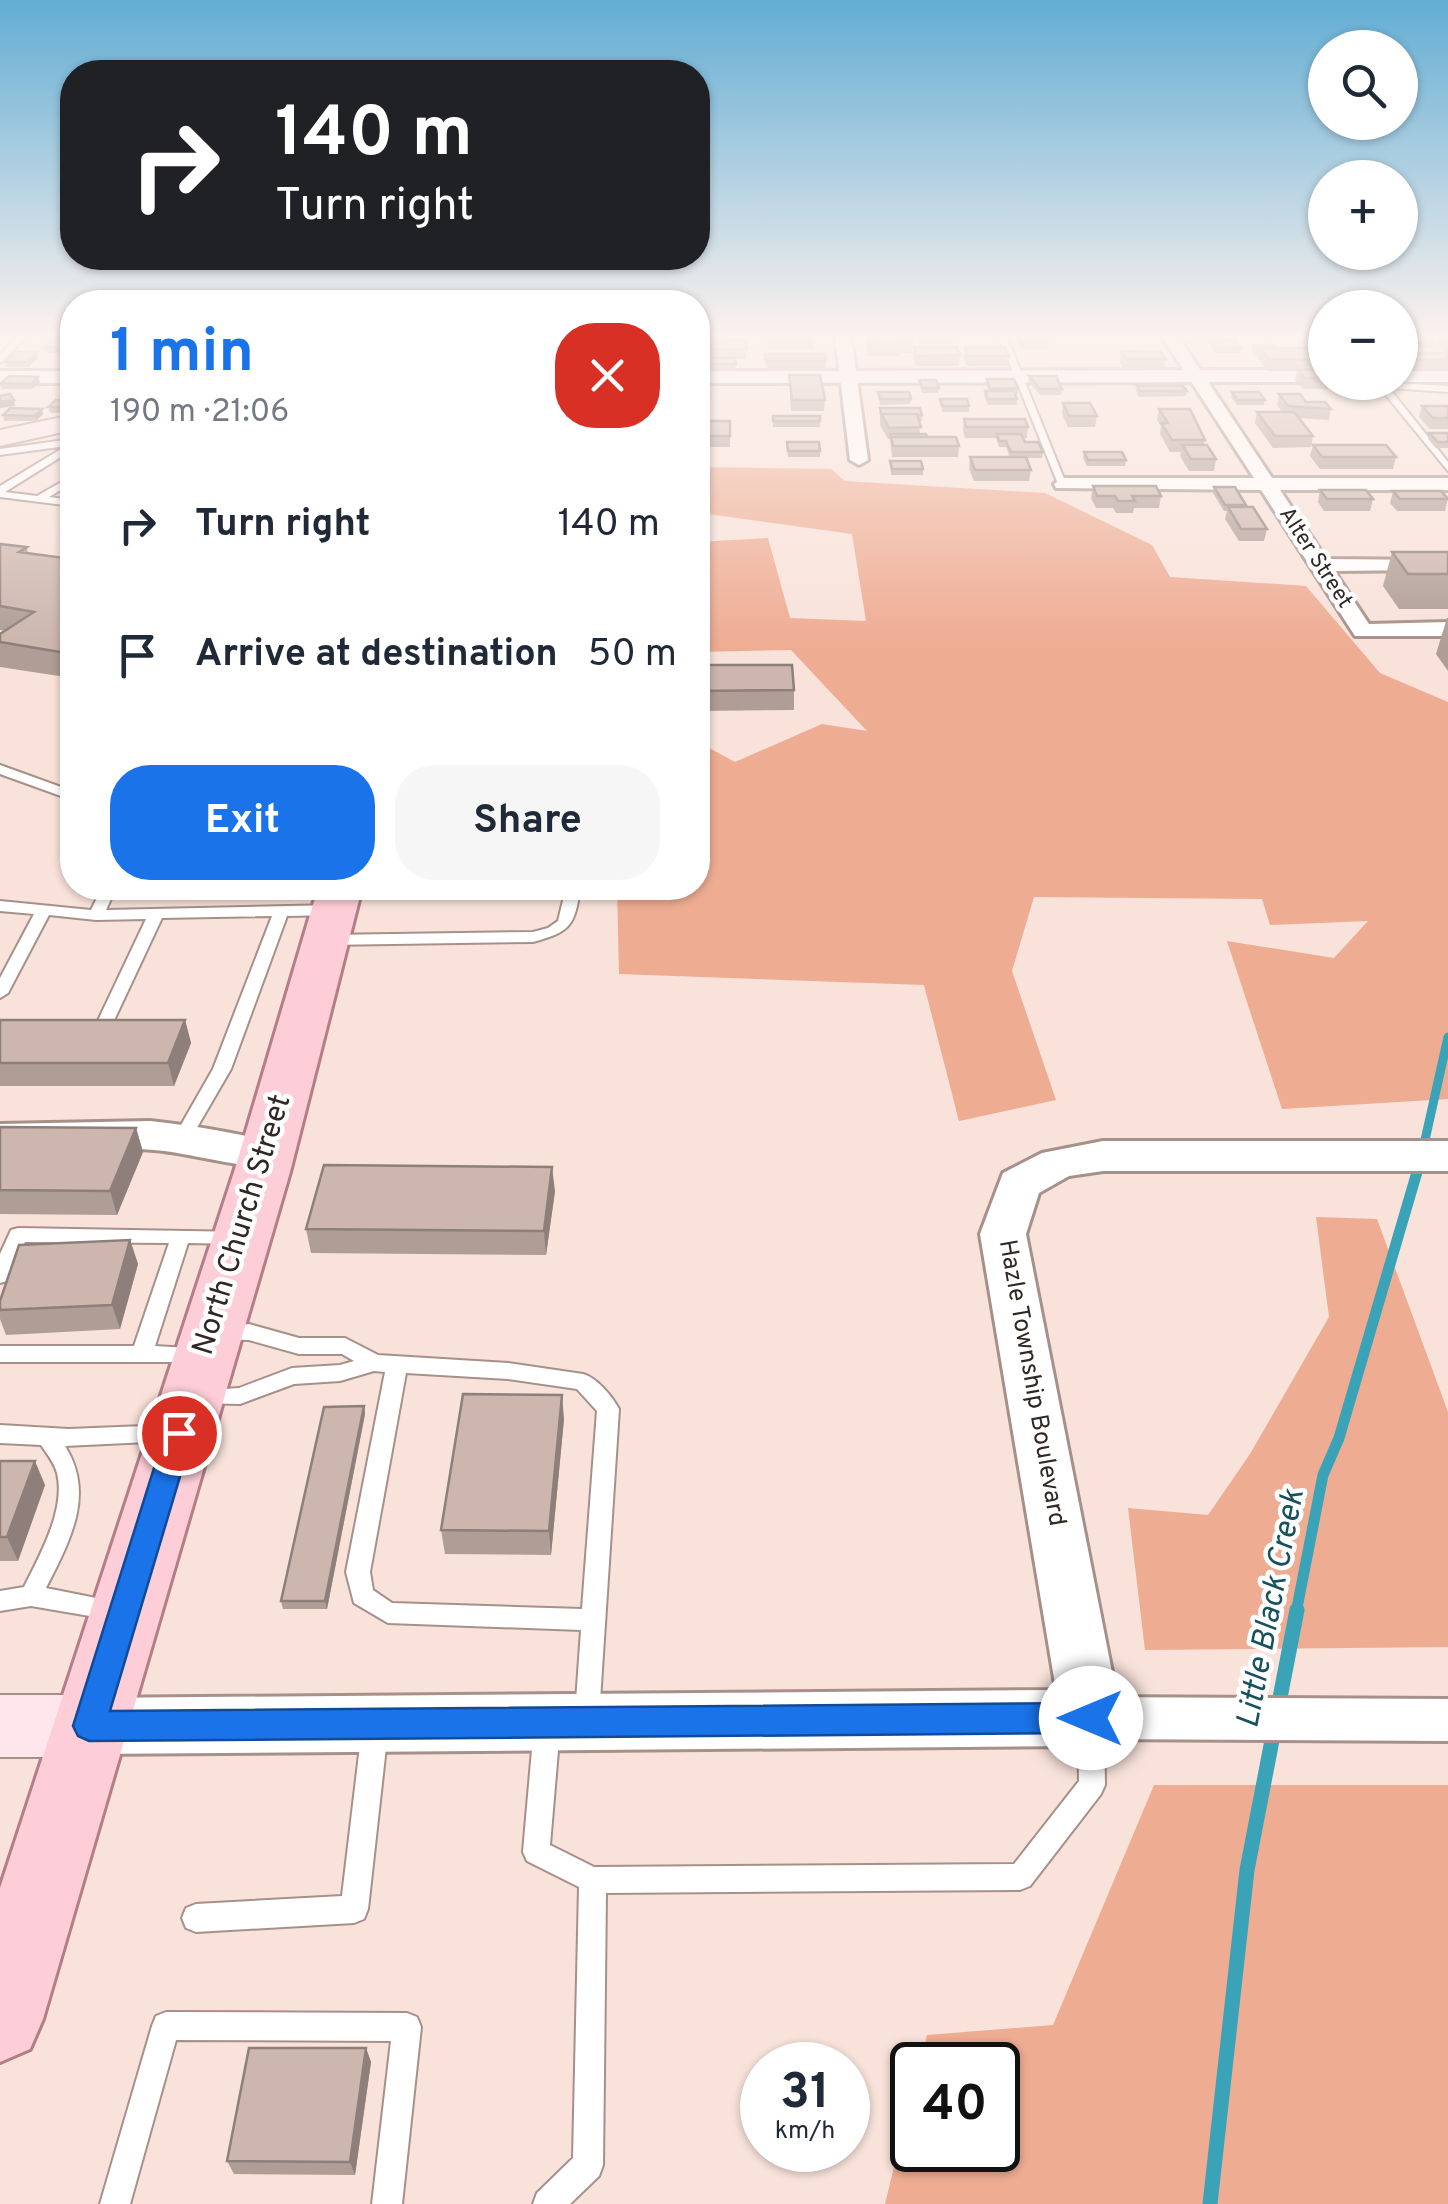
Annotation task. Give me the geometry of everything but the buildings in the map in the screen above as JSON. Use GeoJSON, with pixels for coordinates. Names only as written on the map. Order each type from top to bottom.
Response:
{"type":"FeatureCollection","features":[{"type":"Feature","properties":{"kind":"main road","name":"North Church Street"},"geometry":{"type":"LineString","coordinates":[[0,2019],[267,1154],[320,912]]}},
{"type":"Feature","properties":{"kind":"main road"},"geometry":{"type":"LineString","coordinates":[[0,1726],[89,1726]]}},
{"type":"Feature","properties":{"kind":"street"},"geometry":{"type":"LineString","coordinates":[[856,438],[858,460]]}},
{"type":"Feature","properties":{"kind":"street","name":"Alter Street"},"geometry":{"type":"LineString","coordinates":[[1236,438],[1363,631],[1448,630]]}},
{"type":"Feature","properties":{"kind":"street"},"geometry":{"type":"LineString","coordinates":[[1064,484],[1448,484]]}},
{"type":"Feature","properties":{"kind":"street"},"geometry":{"type":"LineString","coordinates":[[1319,565],[1445,564]]}},
{"type":"Feature","properties":{"kind":"street"},"geometry":{"type":"LineString","coordinates":[[0,1138],[150,1135],[267,1154]]}},
{"type":"Feature","properties":{"kind":"street","name":"Hazle Township Boulevard"},"geometry":{"type":"LineString","coordinates":[[1091,1718],[1003,1234],[1019,1184],[1058,1164],[1103,1156],[1448,1156]]}},
{"type":"Feature","properties":{"kind":"street"},"geometry":{"type":"LineString","coordinates":[[89,1726],[1091,1718],[1448,1720]]}},
{"type":"Feature","properties":{"kind":"lane"},"geometry":{"type":"LineString","coordinates":[[1044,438],[1064,484]]}},
{"type":"Feature","properties":{"kind":"lane"},"geometry":{"type":"LineString","coordinates":[[1427,438],[1448,468]]}},
{"type":"Feature","properties":{"kind":"lane"},"geometry":{"type":"LineString","coordinates":[[0,456],[7,444],[60,444]]}},
{"type":"Feature","properties":{"kind":"lane"},"geometry":{"type":"LineString","coordinates":[[0,492],[60,452]]}},
{"type":"Feature","properties":{"kind":"lane"},"geometry":{"type":"LineString","coordinates":[[38,499],[60,486]]}},
{"type":"Feature","properties":{"kind":"lane"},"geometry":{"type":"LineString","coordinates":[[0,492],[60,502]]}},
{"type":"Feature","properties":{"kind":"lane"},"geometry":{"type":"LineString","coordinates":[[0,769],[60,792]]}},
{"type":"Feature","properties":{"kind":"lane"},"geometry":{"type":"LineString","coordinates":[[96,915],[104,900]]}},
{"type":"Feature","properties":{"kind":"lane"},"geometry":{"type":"LineString","coordinates":[[0,906],[96,915],[320,912],[532,938],[557,932],[568,920],[571,900]]}},
{"type":"Feature","properties":{"kind":"lane"},"geometry":{"type":"LineString","coordinates":[[0,992],[44,910]]}},
{"type":"Feature","properties":{"kind":"lane"},"geometry":{"type":"LineString","coordinates":[[182,1139],[320,912]]}},
{"type":"Feature","properties":{"kind":"lane"},"geometry":{"type":"LineString","coordinates":[[102,1029],[156,914]]}},
{"type":"Feature","properties":{"kind":"lane"},"geometry":{"type":"LineString","coordinates":[[0,1276],[18,1235],[241,1237]]}},
{"type":"Feature","properties":{"kind":"lane"},"geometry":{"type":"LineString","coordinates":[[142,1354],[181,1236]]}},
{"type":"Feature","properties":{"kind":"lane"},"geometry":{"type":"LineString","coordinates":[[0,1434],[47,1436],[196,1380],[249,1332],[299,1346],[344,1346],[385,1364]]}},
{"type":"Feature","properties":{"kind":"lane"},"geometry":{"type":"LineString","coordinates":[[0,1354],[142,1354],[240,1396],[292,1376],[385,1364],[508,1372],[582,1382],[608,1409],[594,1620],[536,1852],[593,1880],[1020,1876],[1092,1785],[1091,1718]]}},
{"type":"Feature","properties":{"kind":"lane"},"geometry":{"type":"LineString","coordinates":[[385,1364],[358,1572],[362,1596],[388,1613],[594,1620]]}},
{"type":"Feature","properties":{"kind":"lane"},"geometry":{"type":"LineString","coordinates":[[31,1596],[65,1514],[69,1474],[47,1436]]}},
{"type":"Feature","properties":{"kind":"lane"},"geometry":{"type":"LineString","coordinates":[[0,1601],[31,1596],[123,1612]]}},
{"type":"Feature","properties":{"kind":"lane"},"geometry":{"type":"LineString","coordinates":[[196,1918],[354,1909],[376,1724]]}},
{"type":"Feature","properties":{"kind":"lane"},"geometry":{"type":"LineString","coordinates":[[548,2204],[588,2165],[593,1880]]}},
{"type":"Feature","properties":{"kind":"lane"},"geometry":{"type":"LineString","coordinates":[[115,2204],[166,2026],[406,2027],[387,2204]]}},
{"type":"Feature","properties":{"kind":"shaded area"},"geometry":{"type":"Polygon","coordinates":[[[710,467],[831,469],[845,481],[1045,493],[1152,545],[1170,577],[1306,586],[1380,673],[1448,702],[1448,1099],[1282,1109],[1227,941],[1334,958],[1368,921],[1270,925],[1262,899],[1034,897],[1012,971],[1056,1100],[959,1121],[924,985],[619,974],[617,900],[710,900],[710,748],[735,762],[822,724],[867,731],[791,650],[710,652],[710,541],[768,538],[790,618],[866,621],[852,534],[710,514],[710,467]]]}},
{"type":"Feature","properties":{"kind":"shaded area"},"geometry":{"type":"Polygon","coordinates":[[[1316,1217],[1377,1219],[1448,1412],[1448,1647],[1145,1650],[1128,1508],[1208,1515],[1250,1454],[1329,1317],[1316,1217]]]}},
{"type":"Feature","properties":{"kind":"shaded area"},"geometry":{"type":"Polygon","coordinates":[[[1154,1785],[1448,1785],[1448,2204],[885,2204],[893,2172],[1020,2172],[1020,2042],[925,2042],[927,2035],[1053,2025],[1154,1785]]]}},
{"type":"Feature","properties":{"kind":"waterway","name":"Little Black Creek"},"geometry":{"type":"LineString","coordinates":[[1421,1158],[1448,1037]]}},
{"type":"Feature","properties":{"kind":"waterway","name":"Little Black Creek"},"geometry":{"type":"LineString","coordinates":[[1296,1613],[1323,1475],[1339,1438],[1422,1155]]}},
{"type":"Feature","properties":{"kind":"waterway","name":"Little Black Creek"},"geometry":{"type":"LineString","coordinates":[[1278,1708],[1297,1610]]}},
{"type":"Feature","properties":{"kind":"waterway","name":"Little Black Creek"},"geometry":{"type":"LineString","coordinates":[[1210,2204],[1247,1870],[1274,1730]]}},
{"type":"Feature","properties":{"kind":"route"},"geometry":{"type":"LineString","coordinates":[[179,1433],[89,1726],[1091,1718]]}}]}
